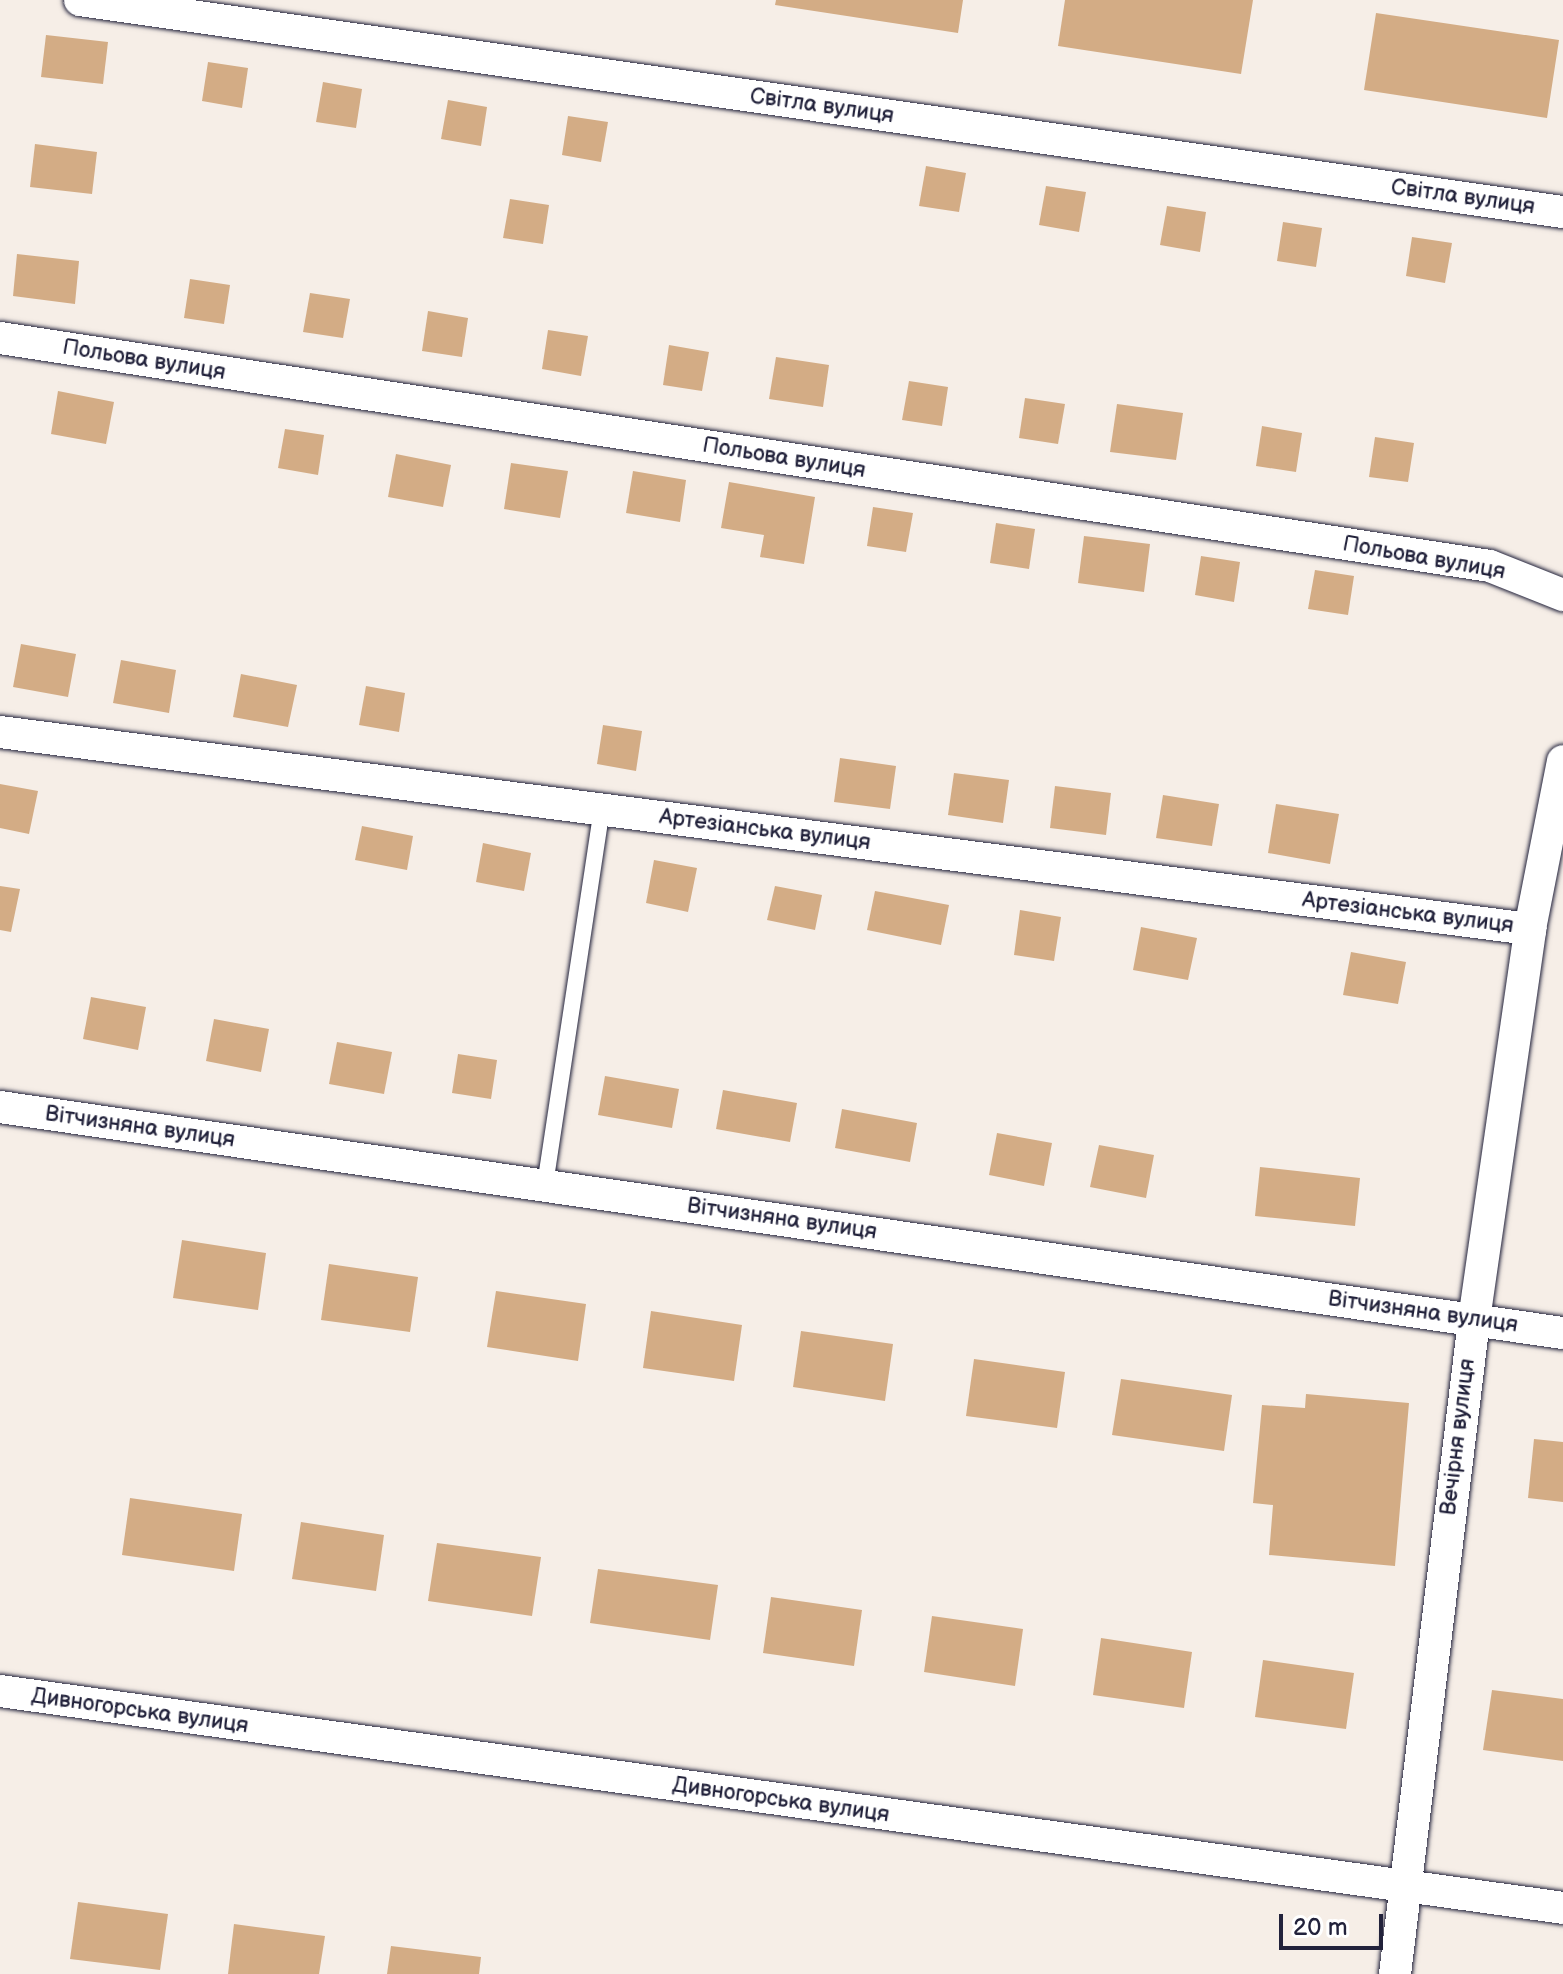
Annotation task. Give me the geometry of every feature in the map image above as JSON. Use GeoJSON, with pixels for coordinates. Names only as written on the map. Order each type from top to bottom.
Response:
{"type":"FeatureCollection","features":[{"type":"Feature","properties":{"kind":"street","name":"Світла вулиця"},"geometry":{"type":"LineString","coordinates":[[80,0],[1563,212]]}},
{"type":"Feature","properties":{"kind":"street","name":"Польова вулиця"},"geometry":{"type":"LineString","coordinates":[[0,338],[1490,566],[1563,595]]}},
{"type":"Feature","properties":{"kind":"street","name":"Артезіанська вулиця"},"geometry":{"type":"LineString","coordinates":[[0,732],[1530,929]]}},
{"type":"Feature","properties":{"kind":"street","name":"Вечірня вулиця"},"geometry":{"type":"LineString","coordinates":[[1395,1974],[1408,1887],[1437,1601],[1474,1320],[1530,929],[1563,761]]}},
{"type":"Feature","properties":{"kind":"street","name":"Вітчизняна вулиця"},"geometry":{"type":"LineString","coordinates":[[0,1107],[1563,1333]]}},
{"type":"Feature","properties":{"kind":"street","name":"Дивногорська вулиця"},"geometry":{"type":"LineString","coordinates":[[0,1691],[1563,1908]]}},
{"type":"Feature","properties":{"kind":"lane"},"geometry":{"type":"LineString","coordinates":[[545,1185],[602,809]]}},
{"type":"Feature","properties":{"kind":"building"},"geometry":{"type":"Polygon","coordinates":[[[776,0],[963,0],[958,33],[775,5],[776,0]]]}},
{"type":"Feature","properties":{"kind":"building"},"geometry":{"type":"Polygon","coordinates":[[[1065,0],[1253,0],[1241,74],[1058,46],[1065,0]]]}},
{"type":"Feature","properties":{"kind":"building"},"geometry":{"type":"Polygon","coordinates":[[[1376,13],[1559,40],[1547,118],[1364,90],[1376,13]]]}},
{"type":"Feature","properties":{"kind":"building"},"geometry":{"type":"Polygon","coordinates":[[[46,35],[108,42],[103,84],[41,77],[46,35]]]}},
{"type":"Feature","properties":{"kind":"building"},"geometry":{"type":"Polygon","coordinates":[[[208,62],[248,68],[242,108],[202,101],[208,62]]]}},
{"type":"Feature","properties":{"kind":"building"},"geometry":{"type":"Polygon","coordinates":[[[323,82],[362,89],[356,128],[316,122],[323,82]]]}},
{"type":"Feature","properties":{"kind":"building"},"geometry":{"type":"Polygon","coordinates":[[[448,100],[487,107],[481,146],[441,139],[448,100]]]}},
{"type":"Feature","properties":{"kind":"building"},"geometry":{"type":"Polygon","coordinates":[[[568,116],[608,122],[601,162],[562,155],[568,116]]]}},
{"type":"Feature","properties":{"kind":"building"},"geometry":{"type":"Polygon","coordinates":[[[35,144],[97,152],[92,194],[30,187],[35,144]]]}},
{"type":"Feature","properties":{"kind":"building"},"geometry":{"type":"Polygon","coordinates":[[[926,166],[966,173],[959,212],[919,206],[926,166]]]}},
{"type":"Feature","properties":{"kind":"building"},"geometry":{"type":"Polygon","coordinates":[[[1046,186],[1086,192],[1079,232],[1039,225],[1046,186]]]}},
{"type":"Feature","properties":{"kind":"building"},"geometry":{"type":"Polygon","coordinates":[[[510,199],[549,205],[543,244],[503,238],[510,199]]]}},
{"type":"Feature","properties":{"kind":"building"},"geometry":{"type":"Polygon","coordinates":[[[1167,206],[1206,212],[1200,252],[1160,245],[1167,206]]]}},
{"type":"Feature","properties":{"kind":"building"},"geometry":{"type":"Polygon","coordinates":[[[1283,222],[1322,228],[1316,267],[1277,261],[1283,222]]]}},
{"type":"Feature","properties":{"kind":"building"},"geometry":{"type":"Polygon","coordinates":[[[1412,237],[1452,243],[1445,283],[1406,276],[1412,237]]]}},
{"type":"Feature","properties":{"kind":"building"},"geometry":{"type":"Polygon","coordinates":[[[17,254],[79,261],[75,304],[13,296],[17,254]]]}},
{"type":"Feature","properties":{"kind":"building"},"geometry":{"type":"Polygon","coordinates":[[[190,279],[230,285],[224,324],[184,318],[190,279]]]}},
{"type":"Feature","properties":{"kind":"building"},"geometry":{"type":"Polygon","coordinates":[[[310,293],[350,299],[343,338],[303,332],[310,293]]]}},
{"type":"Feature","properties":{"kind":"building"},"geometry":{"type":"Polygon","coordinates":[[[428,311],[468,318],[462,357],[422,351],[428,311]]]}},
{"type":"Feature","properties":{"kind":"building"},"geometry":{"type":"Polygon","coordinates":[[[548,330],[588,336],[581,376],[542,369],[548,330]]]}},
{"type":"Feature","properties":{"kind":"building"},"geometry":{"type":"Polygon","coordinates":[[[669,345],[709,352],[702,391],[663,385],[669,345]]]}},
{"type":"Feature","properties":{"kind":"building"},"geometry":{"type":"Polygon","coordinates":[[[776,357],[829,365],[823,407],[769,399],[776,357]]]}},
{"type":"Feature","properties":{"kind":"building"},"geometry":{"type":"Polygon","coordinates":[[[909,381],[948,387],[942,426],[902,420],[909,381]]]}},
{"type":"Feature","properties":{"kind":"building"},"geometry":{"type":"Polygon","coordinates":[[[58,391],[114,402],[106,444],[51,434],[58,391]]]}},
{"type":"Feature","properties":{"kind":"building"},"geometry":{"type":"Polygon","coordinates":[[[1025,398],[1065,404],[1058,444],[1019,438],[1025,398]]]}},
{"type":"Feature","properties":{"kind":"building"},"geometry":{"type":"Polygon","coordinates":[[[1117,404],[1183,413],[1176,460],[1110,452],[1117,404]]]}},
{"type":"Feature","properties":{"kind":"building"},"geometry":{"type":"Polygon","coordinates":[[[1262,426],[1302,433],[1296,472],[1256,466],[1262,426]]]}},
{"type":"Feature","properties":{"kind":"building"},"geometry":{"type":"Polygon","coordinates":[[[285,429],[324,435],[318,475],[278,468],[285,429]]]}},
{"type":"Feature","properties":{"kind":"building"},"geometry":{"type":"Polygon","coordinates":[[[1375,437],[1414,443],[1408,482],[1369,477],[1375,437]]]}},
{"type":"Feature","properties":{"kind":"building"},"geometry":{"type":"Polygon","coordinates":[[[396,454],[451,465],[443,507],[388,497],[396,454]]]}},
{"type":"Feature","properties":{"kind":"building"},"geometry":{"type":"Polygon","coordinates":[[[511,463],[568,471],[560,518],[504,509],[511,463]]]}},
{"type":"Feature","properties":{"kind":"building"},"geometry":{"type":"Polygon","coordinates":[[[633,471],[686,480],[680,522],[626,513],[633,471]]]}},
{"type":"Feature","properties":{"kind":"building"},"geometry":{"type":"Polygon","coordinates":[[[729,482],[815,497],[804,564],[760,557],[764,535],[721,528],[729,482]]]}},
{"type":"Feature","properties":{"kind":"building"},"geometry":{"type":"Polygon","coordinates":[[[873,507],[913,513],[906,552],[867,546],[873,507]]]}},
{"type":"Feature","properties":{"kind":"building"},"geometry":{"type":"Polygon","coordinates":[[[996,523],[1035,529],[1029,569],[990,563],[996,523]]]}},
{"type":"Feature","properties":{"kind":"building"},"geometry":{"type":"Polygon","coordinates":[[[1084,536],[1150,544],[1144,592],[1078,583],[1084,536]]]}},
{"type":"Feature","properties":{"kind":"building"},"geometry":{"type":"Polygon","coordinates":[[[1201,556],[1240,562],[1234,602],[1195,595],[1201,556]]]}},
{"type":"Feature","properties":{"kind":"building"},"geometry":{"type":"Polygon","coordinates":[[[1315,570],[1354,576],[1348,615],[1308,609],[1315,570]]]}},
{"type":"Feature","properties":{"kind":"building"},"geometry":{"type":"Polygon","coordinates":[[[21,644],[76,654],[68,697],[13,687],[21,644]]]}},
{"type":"Feature","properties":{"kind":"building"},"geometry":{"type":"Polygon","coordinates":[[[121,660],[176,670],[169,713],[113,703],[121,660]]]}},
{"type":"Feature","properties":{"kind":"building"},"geometry":{"type":"Polygon","coordinates":[[[241,674],[297,685],[288,727],[233,717],[241,674]]]}},
{"type":"Feature","properties":{"kind":"building"},"geometry":{"type":"Polygon","coordinates":[[[366,686],[405,693],[399,732],[359,725],[366,686]]]}},
{"type":"Feature","properties":{"kind":"building"},"geometry":{"type":"Polygon","coordinates":[[[603,725],[642,731],[636,771],[597,764],[603,725]]]}},
{"type":"Feature","properties":{"kind":"building"},"geometry":{"type":"Polygon","coordinates":[[[840,758],[896,766],[890,809],[834,802],[840,758]]]}},
{"type":"Feature","properties":{"kind":"building"},"geometry":{"type":"Polygon","coordinates":[[[954,773],[1009,780],[1003,823],[948,815],[954,773]]]}},
{"type":"Feature","properties":{"kind":"building"},"geometry":{"type":"Polygon","coordinates":[[[0,784],[38,791],[29,834],[0,828],[0,784]]]}},
{"type":"Feature","properties":{"kind":"building"},"geometry":{"type":"Polygon","coordinates":[[[1055,786],[1111,793],[1106,835],[1050,828],[1055,786]]]}},
{"type":"Feature","properties":{"kind":"building"},"geometry":{"type":"Polygon","coordinates":[[[1163,795],[1219,804],[1212,846],[1156,838],[1163,795]]]}},
{"type":"Feature","properties":{"kind":"building"},"geometry":{"type":"Polygon","coordinates":[[[1276,804],[1339,814],[1330,864],[1268,853],[1276,804]]]}},
{"type":"Feature","properties":{"kind":"building"},"geometry":{"type":"Polygon","coordinates":[[[362,826],[413,836],[407,870],[355,860],[362,826]]]}},
{"type":"Feature","properties":{"kind":"building"},"geometry":{"type":"Polygon","coordinates":[[[483,843],[531,853],[524,891],[476,882],[483,843]]]}},
{"type":"Feature","properties":{"kind":"building"},"geometry":{"type":"Polygon","coordinates":[[[654,860],[697,868],[688,912],[646,903],[654,860]]]}},
{"type":"Feature","properties":{"kind":"building"},"geometry":{"type":"Polygon","coordinates":[[[0,886],[20,889],[11,932],[0,930],[0,886]]]}},
{"type":"Feature","properties":{"kind":"building"},"geometry":{"type":"Polygon","coordinates":[[[775,886],[822,895],[815,930],[767,920],[775,886]]]}},
{"type":"Feature","properties":{"kind":"building"},"geometry":{"type":"Polygon","coordinates":[[[875,891],[949,905],[941,945],[867,930],[875,891]]]}},
{"type":"Feature","properties":{"kind":"building"},"geometry":{"type":"Polygon","coordinates":[[[1020,910],[1061,917],[1054,961],[1014,955],[1020,910]]]}},
{"type":"Feature","properties":{"kind":"building"},"geometry":{"type":"Polygon","coordinates":[[[1141,927],[1197,938],[1188,980],[1133,970],[1141,927]]]}},
{"type":"Feature","properties":{"kind":"building"},"geometry":{"type":"Polygon","coordinates":[[[1351,952],[1406,962],[1398,1004],[1343,995],[1351,952]]]}},
{"type":"Feature","properties":{"kind":"building"},"geometry":{"type":"Polygon","coordinates":[[[91,997],[146,1007],[138,1050],[83,1039],[91,997]]]}},
{"type":"Feature","properties":{"kind":"building"},"geometry":{"type":"Polygon","coordinates":[[[214,1019],[269,1029],[261,1072],[206,1061],[214,1019]]]}},
{"type":"Feature","properties":{"kind":"building"},"geometry":{"type":"Polygon","coordinates":[[[337,1042],[392,1052],[384,1094],[329,1084],[337,1042]]]}},
{"type":"Feature","properties":{"kind":"building"},"geometry":{"type":"Polygon","coordinates":[[[458,1054],[497,1060],[491,1099],[452,1093],[458,1054]]]}},
{"type":"Feature","properties":{"kind":"building"},"geometry":{"type":"Polygon","coordinates":[[[605,1076],[679,1089],[672,1128],[598,1115],[605,1076]]]}},
{"type":"Feature","properties":{"kind":"building"},"geometry":{"type":"Polygon","coordinates":[[[723,1090],[797,1103],[790,1142],[716,1129],[723,1090]]]}},
{"type":"Feature","properties":{"kind":"building"},"geometry":{"type":"Polygon","coordinates":[[[842,1109],[917,1123],[910,1162],[835,1148],[842,1109]]]}},
{"type":"Feature","properties":{"kind":"building"},"geometry":{"type":"Polygon","coordinates":[[[997,1133],[1052,1143],[1044,1186],[989,1175],[997,1133]]]}},
{"type":"Feature","properties":{"kind":"building"},"geometry":{"type":"Polygon","coordinates":[[[1099,1145],[1154,1155],[1146,1198],[1090,1187],[1099,1145]]]}},
{"type":"Feature","properties":{"kind":"building"},"geometry":{"type":"Polygon","coordinates":[[[1260,1167],[1360,1178],[1355,1226],[1255,1216],[1260,1167]]]}},
{"type":"Feature","properties":{"kind":"building"},"geometry":{"type":"Polygon","coordinates":[[[182,1240],[266,1253],[258,1310],[173,1298],[182,1240]]]}},
{"type":"Feature","properties":{"kind":"building"},"geometry":{"type":"Polygon","coordinates":[[[329,1264],[418,1277],[410,1332],[321,1320],[329,1264]]]}},
{"type":"Feature","properties":{"kind":"building"},"geometry":{"type":"Polygon","coordinates":[[[496,1291],[586,1304],[578,1361],[487,1347],[496,1291]]]}},
{"type":"Feature","properties":{"kind":"building"},"geometry":{"type":"Polygon","coordinates":[[[651,1311],[742,1325],[734,1381],[643,1368],[651,1311]]]}},
{"type":"Feature","properties":{"kind":"building"},"geometry":{"type":"Polygon","coordinates":[[[801,1331],[893,1344],[885,1401],[793,1387],[801,1331]]]}},
{"type":"Feature","properties":{"kind":"building"},"geometry":{"type":"Polygon","coordinates":[[[974,1359],[1065,1372],[1057,1428],[966,1416],[974,1359]]]}},
{"type":"Feature","properties":{"kind":"building"},"geometry":{"type":"Polygon","coordinates":[[[1121,1379],[1232,1395],[1224,1451],[1112,1435],[1121,1379]]]}},
{"type":"Feature","properties":{"kind":"building"},"geometry":{"type":"Polygon","coordinates":[[[1306,1394],[1409,1403],[1395,1566],[1269,1555],[1273,1505],[1253,1503],[1262,1405],[1305,1408],[1306,1394]]]}},
{"type":"Feature","properties":{"kind":"building"},"geometry":{"type":"Polygon","coordinates":[[[1534,1439],[1563,1442],[1563,1502],[1528,1498],[1534,1439]]]}},
{"type":"Feature","properties":{"kind":"building"},"geometry":{"type":"Polygon","coordinates":[[[130,1498],[242,1514],[234,1571],[122,1555],[130,1498]]]}},
{"type":"Feature","properties":{"kind":"building"},"geometry":{"type":"Polygon","coordinates":[[[301,1522],[384,1535],[376,1591],[292,1579],[301,1522]]]}},
{"type":"Feature","properties":{"kind":"building"},"geometry":{"type":"Polygon","coordinates":[[[437,1543],[541,1557],[532,1616],[428,1601],[437,1543]]]}},
{"type":"Feature","properties":{"kind":"building"},"geometry":{"type":"Polygon","coordinates":[[[598,1569],[718,1585],[710,1640],[590,1623],[598,1569]]]}},
{"type":"Feature","properties":{"kind":"building"},"geometry":{"type":"Polygon","coordinates":[[[771,1597],[862,1610],[854,1666],[763,1653],[771,1597]]]}},
{"type":"Feature","properties":{"kind":"building"},"geometry":{"type":"Polygon","coordinates":[[[932,1616],[1023,1629],[1015,1686],[924,1672],[932,1616]]]}},
{"type":"Feature","properties":{"kind":"building"},"geometry":{"type":"Polygon","coordinates":[[[1101,1638],[1192,1652],[1184,1708],[1093,1695],[1101,1638]]]}},
{"type":"Feature","properties":{"kind":"building"},"geometry":{"type":"Polygon","coordinates":[[[1263,1660],[1354,1673],[1346,1729],[1255,1717],[1263,1660]]]}},
{"type":"Feature","properties":{"kind":"building"},"geometry":{"type":"Polygon","coordinates":[[[1492,1690],[1563,1699],[1563,1761],[1483,1750],[1492,1690]]]}},
{"type":"Feature","properties":{"kind":"building"},"geometry":{"type":"Polygon","coordinates":[[[78,1902],[168,1914],[160,1970],[70,1959],[78,1902]]]}},
{"type":"Feature","properties":{"kind":"building"},"geometry":{"type":"Polygon","coordinates":[[[234,1924],[325,1936],[319,1974],[228,1974],[234,1924]]]}},
{"type":"Feature","properties":{"kind":"building"},"geometry":{"type":"Polygon","coordinates":[[[391,1946],[481,1957],[479,1974],[387,1974],[391,1946]]]}}]}
